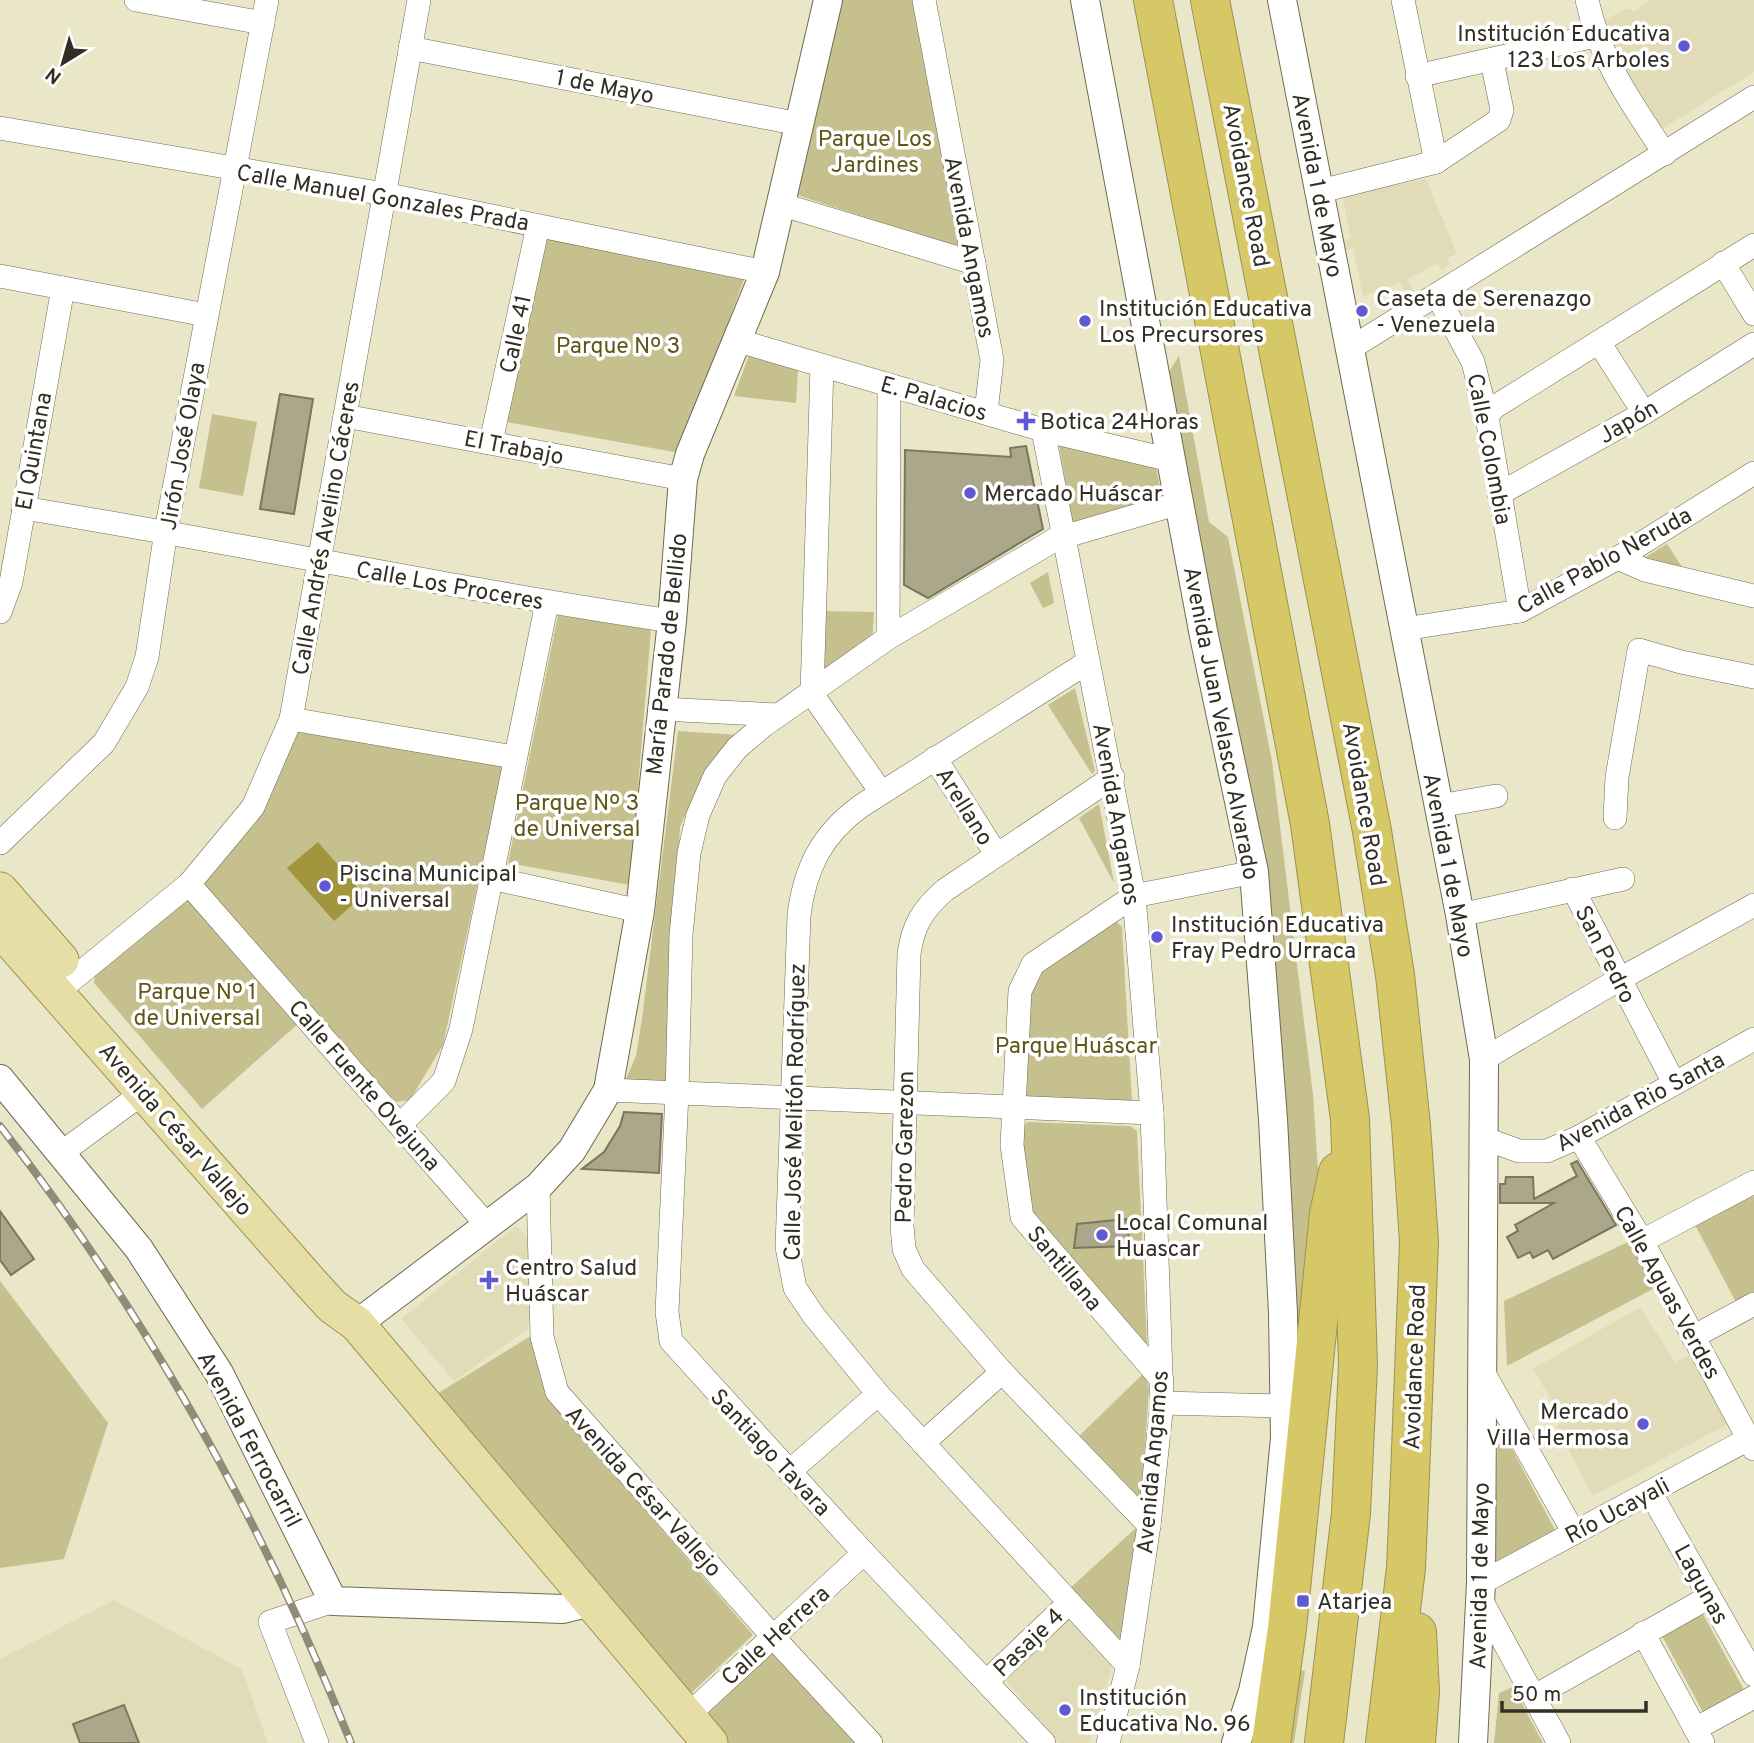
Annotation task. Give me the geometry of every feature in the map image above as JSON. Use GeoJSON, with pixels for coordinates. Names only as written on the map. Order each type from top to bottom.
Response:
{"type":"FeatureCollection","features":[{"type":"Feature","properties":{"kind":"highway"},"geometry":{"type":"LineString","coordinates":[[1153,0],[1310,824],[1350,1119],[1358,1365],[1351,1513],[1324,1743]]}},
{"type":"Feature","properties":{"kind":"highway","name":"Avoidance Road"},"geometry":{"type":"LineString","coordinates":[[1210,0],[1372,831],[1395,975],[1419,1242],[1406,1568],[1385,1743]]}},
{"type":"Feature","properties":{"kind":"highway"},"geometry":{"type":"LineString","coordinates":[[1271,1743],[1287,1628],[1329,1214],[1350,1119]]}},
{"type":"Feature","properties":{"kind":"highway"},"geometry":{"type":"LineString","coordinates":[[1406,1568],[1420,1662],[1416,1743]]}},
{"type":"Feature","properties":{"kind":"main road","name":"Avenida César Vallejo"},"geometry":{"type":"LineString","coordinates":[[0,890],[144,1092],[332,1306],[357,1324],[710,1743]]}},
{"type":"Feature","properties":{"kind":"main road","name":"Avenida César Vallejo"},"geometry":{"type":"LineString","coordinates":[[0,929],[66,985],[329,1269],[346,1292],[357,1324]]}},
{"type":"Feature","properties":{"kind":"street"},"geometry":{"type":"LineString","coordinates":[[136,0],[265,11]]}},
{"type":"Feature","properties":{"kind":"street","name":"Calle Andrés Avelino Cáceres"},"geometry":{"type":"LineString","coordinates":[[66,985],[189,884],[253,807],[292,719],[419,0]]}},
{"type":"Feature","properties":{"kind":"street","name":"María Parado de Bellido"},"geometry":{"type":"LineString","coordinates":[[357,1324],[538,1187],[572,1150],[608,1090],[640,911],[672,621],[683,480],[690,454],[739,341],[765,272],[828,0]]}},
{"type":"Feature","properties":{"kind":"street","name":"Avenida Angamos"},"geometry":{"type":"LineString","coordinates":[[924,0],[992,360],[986,412]]}},
{"type":"Feature","properties":{"kind":"street","name":"Avenida Juan Velasco Alvarado"},"geometry":{"type":"LineString","coordinates":[[1085,0],[1171,460],[1254,872],[1273,1119],[1285,1438],[1267,1627],[1254,1691],[1236,1743]]}},
{"type":"Feature","properties":{"kind":"street","name":"Avenida 1 de Mayo"},"geometry":{"type":"LineString","coordinates":[[1282,0],[1317,192],[1351,348],[1460,915],[1484,1059],[1480,1591],[1473,1743]]}},
{"type":"Feature","properties":{"kind":"street"},"geometry":{"type":"LineString","coordinates":[[1403,0],[1436,162]]}},
{"type":"Feature","properties":{"kind":"street"},"geometry":{"type":"LineString","coordinates":[[1587,0],[1595,36],[1622,89],[1665,154]]}},
{"type":"Feature","properties":{"kind":"street","name":"Jirón José Olaya"},"geometry":{"type":"LineString","coordinates":[[0,843],[82,767],[122,717],[147,657],[166,531],[265,11]]}},
{"type":"Feature","properties":{"kind":"street"},"geometry":{"type":"LineString","coordinates":[[1417,76],[1595,36]]}},
{"type":"Feature","properties":{"kind":"street","name":"1 de Mayo"},"geometry":{"type":"LineString","coordinates":[[410,48],[799,124]]}},
{"type":"Feature","properties":{"kind":"street"},"geometry":{"type":"LineString","coordinates":[[1317,192],[1436,162],[1499,120],[1502,110],[1492,61]]}},
{"type":"Feature","properties":{"kind":"street"},"geometry":{"type":"LineString","coordinates":[[1351,348],[1754,97]]}},
{"type":"Feature","properties":{"kind":"street","name":"Calle Manuel Gonzales Prada"},"geometry":{"type":"LineString","coordinates":[[0,128],[384,194],[765,272]]}},
{"type":"Feature","properties":{"kind":"street"},"geometry":{"type":"LineString","coordinates":[[780,204],[974,263]]}},
{"type":"Feature","properties":{"kind":"street","name":"Calle 41"},"geometry":{"type":"LineString","coordinates":[[491,442],[538,226]]}},
{"type":"Feature","properties":{"kind":"street"},"geometry":{"type":"LineString","coordinates":[[1487,417],[1493,408],[1600,344],[1754,245]]}},
{"type":"Feature","properties":{"kind":"street"},"geometry":{"type":"LineString","coordinates":[[1723,263],[1754,314]]}},
{"type":"Feature","properties":{"kind":"street"},"geometry":{"type":"LineString","coordinates":[[0,276],[206,314]]}},
{"type":"Feature","properties":{"kind":"street","name":"El Quintana"},"geometry":{"type":"LineString","coordinates":[[0,612],[11,582],[63,288]]}},
{"type":"Feature","properties":{"kind":"street","name":"Calle Colombia"},"geometry":{"type":"LineString","coordinates":[[1437,295],[1473,362],[1487,417],[1520,611]]}},
{"type":"Feature","properties":{"kind":"street","name":"E. Palacios"},"geometry":{"type":"LineString","coordinates":[[739,341],[1043,430],[1171,460]]}},
{"type":"Feature","properties":{"kind":"street"},"geometry":{"type":"LineString","coordinates":[[1600,344],[1644,413]]}},
{"type":"Feature","properties":{"kind":"street","name":"Japón"},"geometry":{"type":"LineString","coordinates":[[1499,494],[1644,413],[1754,344]]}},
{"type":"Feature","properties":{"kind":"street"},"geometry":{"type":"LineString","coordinates":[[822,366],[812,694],[881,792]]}},
{"type":"Feature","properties":{"kind":"street"},"geometry":{"type":"LineString","coordinates":[[888,638],[889,385]]}},
{"type":"Feature","properties":{"kind":"street","name":"El Trabajo"},"geometry":{"type":"LineString","coordinates":[[345,416],[683,480]]}},
{"type":"Feature","properties":{"kind":"street","name":"Avenida Angamos"},"geometry":{"type":"LineString","coordinates":[[1043,430],[1113,777],[1133,896],[1152,1113],[1162,1391],[1149,1525],[1128,1666],[1108,1743]]}},
{"type":"Feature","properties":{"kind":"street","name":"Calle Pablo Neruda"},"geometry":{"type":"LineString","coordinates":[[1404,629],[1520,611],[1618,558],[1754,473]]}},
{"type":"Feature","properties":{"kind":"street","name":"Santiago Tavara"},"geometry":{"type":"LineString","coordinates":[[1044,1743],[864,1553],[671,1341],[667,1312],[681,935],[689,853],[705,795],[725,762],[778,715],[812,694],[888,638],[1063,537],[1180,503]]}},
{"type":"Feature","properties":{"kind":"street","name":"Calle Los Proceres"},"geometry":{"type":"LineString","coordinates":[[23,508],[166,531],[547,603],[672,621]]}},
{"type":"Feature","properties":{"kind":"street"},"geometry":{"type":"LineString","coordinates":[[1618,558],[1645,570],[1754,596]]}},
{"type":"Feature","properties":{"kind":"street"},"geometry":{"type":"LineString","coordinates":[[400,1125],[444,1081],[461,1029],[547,603]]}},
{"type":"Feature","properties":{"kind":"street"},"geometry":{"type":"LineString","coordinates":[[1615,818],[1617,777],[1639,650],[1754,677]]}},
{"type":"Feature","properties":{"kind":"street","name":"Calle José Melitón Rodríguez"},"geometry":{"type":"LineString","coordinates":[[1088,662],[881,792],[833,829],[822,843],[806,875],[799,915],[787,1248],[791,1275],[803,1303],[878,1394],[1128,1666]]}},
{"type":"Feature","properties":{"kind":"street"},"geometry":{"type":"LineString","coordinates":[[662,709],[778,715]]}},
{"type":"Feature","properties":{"kind":"street"},"geometry":{"type":"LineString","coordinates":[[292,719],[514,757]]}},
{"type":"Feature","properties":{"kind":"street","name":"Arellano"},"geometry":{"type":"LineString","coordinates":[[935,758],[996,854]]}},
{"type":"Feature","properties":{"kind":"street","name":"Pedro Garezon"},"geometry":{"type":"LineString","coordinates":[[1113,777],[996,854],[934,900],[914,927],[909,954],[903,1103],[904,1249],[913,1269],[1002,1372],[1149,1525]]}},
{"type":"Feature","properties":{"kind":"street"},"geometry":{"type":"LineString","coordinates":[[1438,806],[1496,796]]}},
{"type":"Feature","properties":{"kind":"street","name":"Santillana"},"geometry":{"type":"LineString","coordinates":[[1162,1391],[1021,1217],[1012,1145],[1020,991],[1027,974],[1042,957],[1133,896],[1254,872]]}},
{"type":"Feature","properties":{"kind":"street"},"geometry":{"type":"LineString","coordinates":[[491,878],[640,911]]}},
{"type":"Feature","properties":{"kind":"street"},"geometry":{"type":"LineString","coordinates":[[1573,889],[1623,879]]}},
{"type":"Feature","properties":{"kind":"street","name":"Calle Fuente Ovejuna"},"geometry":{"type":"LineString","coordinates":[[189,884],[486,1224]]}},
{"type":"Feature","properties":{"kind":"street","name":"San Pedro"},"geometry":{"type":"LineString","coordinates":[[1460,915],[1573,889],[1618,980],[1674,1083]]}},
{"type":"Feature","properties":{"kind":"street"},"geometry":{"type":"LineString","coordinates":[[1484,1059],[1618,980],[1754,905]]}},
{"type":"Feature","properties":{"kind":"street","name":"Avenida Rio Santa"},"geometry":{"type":"LineString","coordinates":[[1483,1138],[1533,1153],[1547,1151],[1579,1137],[1754,1039]]}},
{"type":"Feature","properties":{"kind":"street","name":"Avenida Ferrocarril"},"geometry":{"type":"LineString","coordinates":[[0,1079],[139,1249],[219,1373],[333,1601]]}},
{"type":"Feature","properties":{"kind":"street"},"geometry":{"type":"LineString","coordinates":[[608,1090],[791,1100],[1152,1113]]}},
{"type":"Feature","properties":{"kind":"street"},"geometry":{"type":"LineString","coordinates":[[60,1154],[144,1092]]}},
{"type":"Feature","properties":{"kind":"street","name":"Calle Aguas Verdes"},"geometry":{"type":"LineString","coordinates":[[1579,1137],[1642,1241],[1752,1442]]}},
{"type":"Feature","properties":{"kind":"street"},"geometry":{"type":"LineString","coordinates":[[1642,1241],[1754,1182]]}},
{"type":"Feature","properties":{"kind":"street","name":"Avenida César Vallejo"},"geometry":{"type":"LineString","coordinates":[[538,1187],[542,1337],[557,1392],[774,1638],[871,1743]]}},
{"type":"Feature","properties":{"kind":"street"},"geometry":{"type":"LineString","coordinates":[[1693,1337],[1754,1304]]}},
{"type":"Feature","properties":{"kind":"street"},"geometry":{"type":"LineString","coordinates":[[1482,1370],[1574,1533]]}},
{"type":"Feature","properties":{"kind":"street"},"geometry":{"type":"LineString","coordinates":[[923,1443],[1002,1372]]}},
{"type":"Feature","properties":{"kind":"street"},"geometry":{"type":"LineString","coordinates":[[1162,1391],[1284,1406]]}},
{"type":"Feature","properties":{"kind":"street"},"geometry":{"type":"LineString","coordinates":[[790,1471],[878,1394]]}},
{"type":"Feature","properties":{"kind":"street","name":"Río Ucayali"},"geometry":{"type":"LineString","coordinates":[[1480,1591],[1574,1533],[1752,1442]]}},
{"type":"Feature","properties":{"kind":"street","name":"Lagunas"},"geometry":{"type":"LineString","coordinates":[[1650,1492],[1754,1675]]}},
{"type":"Feature","properties":{"kind":"street","name":"Calle Herrera"},"geometry":{"type":"LineString","coordinates":[[686,1717],[864,1553]]}},
{"type":"Feature","properties":{"kind":"street"},"geometry":{"type":"LineString","coordinates":[[1480,1591],[1559,1743]]}},
{"type":"Feature","properties":{"kind":"street"},"geometry":{"type":"LineString","coordinates":[[1535,1696],[1709,1597]]}},
{"type":"Feature","properties":{"kind":"street"},"geometry":{"type":"LineString","coordinates":[[317,1743],[270,1622],[333,1601],[563,1609],[591,1602]]}},
{"type":"Feature","properties":{"kind":"street","name":"Pasaje 4"},"geometry":{"type":"LineString","coordinates":[[987,1681],[1069,1603]]}},
{"type":"Feature","properties":{"kind":"street"},"geometry":{"type":"LineString","coordinates":[[1643,1633],[1699,1736],[1754,1697]]}},
{"type":"Feature","properties":{"kind":"shaded area","name":"Institución Educativa 123 Los Arboles"},"geometry":{"type":"Polygon","coordinates":[[[1651,0],[1754,0],[1754,72],[1660,130],[1628,78],[1604,21],[1626,8],[1635,11],[1651,0]]]}},
{"type":"Feature","properties":{"kind":"shaded area"},"geometry":{"type":"Polygon","coordinates":[[[1426,179],[1457,254],[1447,258],[1450,264],[1442,270],[1438,263],[1408,279],[1413,291],[1406,295],[1400,282],[1363,296],[1353,248],[1344,250],[1342,241],[1351,238],[1342,194],[1426,179]]]}},
{"type":"Feature","properties":{"kind":"shaded area"},"geometry":{"type":"Polygon","coordinates":[[[318,842],[364,895],[334,921],[287,868],[318,842]]]}},
{"type":"Feature","properties":{"kind":"shaded area","name":"Centro Salud Huáscar"},"geometry":{"type":"Polygon","coordinates":[[[516,1226],[532,1242],[528,1329],[454,1381],[401,1319],[516,1226]]]}},
{"type":"Feature","properties":{"kind":"shaded area","name":"Mercado Villa Hermosa"},"geometry":{"type":"Polygon","coordinates":[[[1640,1307],[1675,1362],[1693,1353],[1730,1423],[1593,1496],[1556,1426],[1564,1421],[1533,1369],[1640,1307]]]}},
{"type":"Feature","properties":{"kind":"shaded area"},"geometry":{"type":"Polygon","coordinates":[[[114,1600],[242,1669],[268,1743],[0,1743],[0,1659],[114,1600]]]}},
{"type":"Feature","properties":{"kind":"shaded area","name":"Institución Educativa No. 96"},"geometry":{"type":"Polygon","coordinates":[[[1067,1615],[1111,1664],[1111,1673],[1089,1743],[1058,1743],[1003,1677],[1067,1615]]]}},
{"type":"Feature","properties":{"kind":"green space","name":"Parque Los Jardines"},"geometry":{"type":"Polygon","coordinates":[[[840,0],[914,0],[960,248],[797,195],[840,0]]]}},
{"type":"Feature","properties":{"kind":"green space","name":"Parque Nº 3"},"geometry":{"type":"Polygon","coordinates":[[[544,236],[746,274],[680,453],[506,422],[544,236]]]}},
{"type":"Feature","properties":{"kind":"green space"},"geometry":{"type":"Polygon","coordinates":[[[749,355],[798,370],[796,403],[734,396],[749,355]]]}},
{"type":"Feature","properties":{"kind":"green space"},"geometry":{"type":"Polygon","coordinates":[[[1179,356],[1209,522],[1228,537],[1272,761],[1313,1095],[1320,1200],[1293,1387],[1284,1109],[1168,373],[1179,356]]]}},
{"type":"Feature","properties":{"kind":"green space"},"geometry":{"type":"Polygon","coordinates":[[[212,414],[257,422],[243,496],[199,488],[212,414]]]}},
{"type":"Feature","properties":{"kind":"green space"},"geometry":{"type":"Polygon","coordinates":[[[1059,445],[1155,462],[1163,502],[1073,526],[1059,445]]]}},
{"type":"Feature","properties":{"kind":"green space"},"geometry":{"type":"Polygon","coordinates":[[[1667,544],[1688,576],[1644,558],[1667,544]]]}},
{"type":"Feature","properties":{"kind":"green space"},"geometry":{"type":"Polygon","coordinates":[[[1048,572],[1054,603],[1043,608],[1030,583],[1048,572]]]}},
{"type":"Feature","properties":{"kind":"green space"},"geometry":{"type":"Polygon","coordinates":[[[822,611],[874,612],[872,644],[822,673],[822,611]]]}},
{"type":"Feature","properties":{"kind":"green space","name":"Parque Nº 3 de Universal"},"geometry":{"type":"Polygon","coordinates":[[[558,615],[651,630],[630,885],[508,863],[558,615]]]}},
{"type":"Feature","properties":{"kind":"green space"},"geometry":{"type":"Polygon","coordinates":[[[1075,688],[1095,771],[1092,774],[1048,705],[1075,688]]]}},
{"type":"Feature","properties":{"kind":"green space"},"geometry":{"type":"Polygon","coordinates":[[[300,725],[504,761],[443,1045],[410,1100],[396,1102],[197,885],[300,725]]]}},
{"type":"Feature","properties":{"kind":"green space"},"geometry":{"type":"Polygon","coordinates":[[[678,731],[739,735],[706,768],[680,827],[666,1083],[625,1081],[636,1056],[642,1019],[678,731]]]}},
{"type":"Feature","properties":{"kind":"green space"},"geometry":{"type":"Polygon","coordinates":[[[1099,804],[1114,883],[1079,818],[1099,804]]]}},
{"type":"Feature","properties":{"kind":"green space","name":"Parque Nº 1 de Universal"},"geometry":{"type":"Polygon","coordinates":[[[181,899],[189,899],[300,1022],[202,1109],[94,983],[95,973],[181,899]]]}},
{"type":"Feature","properties":{"kind":"green space","name":"Parque Huáscar"},"geometry":{"type":"Polygon","coordinates":[[[1116,921],[1122,927],[1132,1101],[1021,1099],[1027,992],[1033,978],[1116,921]]]}},
{"type":"Feature","properties":{"kind":"green space"},"geometry":{"type":"Polygon","coordinates":[[[1028,1122],[1130,1126],[1137,1131],[1147,1344],[1144,1347],[1029,1219],[1021,1129],[1028,1122]]]}},
{"type":"Feature","properties":{"kind":"green space"},"geometry":{"type":"Polygon","coordinates":[[[1754,1190],[1754,1292],[1736,1302],[1695,1225],[1754,1190]]]}},
{"type":"Feature","properties":{"kind":"green space"},"geometry":{"type":"Polygon","coordinates":[[[1630,1241],[1653,1289],[1507,1366],[1504,1301],[1630,1241]]]}},
{"type":"Feature","properties":{"kind":"green space"},"geometry":{"type":"Polygon","coordinates":[[[0,1281],[108,1423],[64,1559],[0,1568],[0,1281]]]}},
{"type":"Feature","properties":{"kind":"green space"},"geometry":{"type":"Polygon","coordinates":[[[532,1335],[540,1376],[549,1399],[753,1635],[688,1696],[432,1397],[532,1335]]]}},
{"type":"Feature","properties":{"kind":"green space"},"geometry":{"type":"Polygon","coordinates":[[[1145,1372],[1149,1389],[1141,1504],[1078,1437],[1145,1372]]]}},
{"type":"Feature","properties":{"kind":"green space"},"geometry":{"type":"Polygon","coordinates":[[[1498,1434],[1504,1434],[1555,1530],[1500,1563],[1494,1559],[1498,1434]]]}},
{"type":"Feature","properties":{"kind":"green space"},"geometry":{"type":"Polygon","coordinates":[[[1137,1527],[1142,1532],[1126,1638],[1110,1640],[1067,1591],[1137,1527]]]}},
{"type":"Feature","properties":{"kind":"green space"},"geometry":{"type":"Polygon","coordinates":[[[1703,1614],[1744,1690],[1703,1712],[1662,1636],[1703,1614]]]}},
{"type":"Feature","properties":{"kind":"green space"},"geometry":{"type":"Polygon","coordinates":[[[772,1649],[860,1743],[719,1743],[698,1717],[772,1649]]]}},
{"type":"Feature","properties":{"kind":"green space"},"geometry":{"type":"Polygon","coordinates":[[[1290,1669],[1305,1671],[1294,1743],[1280,1743],[1290,1669]]]}},
{"type":"Feature","properties":{"kind":"green space"},"geometry":{"type":"Polygon","coordinates":[[[1513,1687],[1543,1743],[1494,1743],[1499,1693],[1513,1687]]]}},
{"type":"Feature","properties":{"kind":"building"},"geometry":{"type":"Polygon","coordinates":[[[280,394],[313,399],[294,514],[260,509],[280,394]]]}},
{"type":"Feature","properties":{"kind":"building","name":"Mercado Huáscar"},"geometry":{"type":"Polygon","coordinates":[[[1026,446],[1043,529],[928,598],[904,585],[905,450],[1011,457],[1010,448],[1026,446]]]}},
{"type":"Feature","properties":{"kind":"building"},"geometry":{"type":"Polygon","coordinates":[[[624,1112],[662,1114],[659,1173],[582,1169],[604,1152],[620,1126],[624,1112]]]}},
{"type":"Feature","properties":{"kind":"building"},"geometry":{"type":"Polygon","coordinates":[[[1577,1161],[1616,1225],[1553,1259],[1548,1250],[1533,1258],[1530,1252],[1518,1258],[1507,1237],[1518,1231],[1515,1225],[1554,1203],[1500,1203],[1500,1184],[1505,1184],[1506,1177],[1533,1177],[1534,1199],[1577,1176],[1571,1164],[1577,1161]]]}},
{"type":"Feature","properties":{"kind":"building"},"geometry":{"type":"Polygon","coordinates":[[[0,1211],[34,1259],[11,1275],[0,1260],[0,1211]]]}},
{"type":"Feature","properties":{"kind":"building","name":"Local Comunal Huascar"},"geometry":{"type":"Polygon","coordinates":[[[1126,1219],[1130,1246],[1074,1248],[1077,1224],[1126,1219]]]}},
{"type":"Feature","properties":{"kind":"building"},"geometry":{"type":"Polygon","coordinates":[[[124,1705],[139,1743],[80,1743],[73,1724],[124,1705]]]}},
{"type":"Feature","properties":{"kind":"railway"},"geometry":{"type":"LineString","coordinates":[[0,1126],[104,1271],[197,1422],[280,1580],[351,1743]]}},
{"type":"Feature","properties":{"kind":"place","name":"Institución Educativa 123 Los Arboles"},"geometry":{"type":"Point","coordinates":[1684,46]}},
{"type":"Feature","properties":{"kind":"place","name":"Caseta de Serenazgo - Venezuela"},"geometry":{"type":"Point","coordinates":[1362,311]}},
{"type":"Feature","properties":{"kind":"place","name":"Institución Educativa Los Precursores"},"geometry":{"type":"Point","coordinates":[1085,321]}},
{"type":"Feature","properties":{"kind":"place","name":"Botica 24Horas"},"geometry":{"type":"Point","coordinates":[1026,421]}},
{"type":"Feature","properties":{"kind":"place","name":"Mercado Huáscar"},"geometry":{"type":"Point","coordinates":[970,493]}},
{"type":"Feature","properties":{"kind":"place","name":"Piscina Municipal - Universal"},"geometry":{"type":"Point","coordinates":[325,886]}},
{"type":"Feature","properties":{"kind":"place","name":"Institución Educativa Fray Pedro Urraca"},"geometry":{"type":"Point","coordinates":[1157,937]}},
{"type":"Feature","properties":{"kind":"place","name":"Local Comunal Huascar"},"geometry":{"type":"Point","coordinates":[1102,1235]}},
{"type":"Feature","properties":{"kind":"place","name":"Centro Salud Huáscar"},"geometry":{"type":"Point","coordinates":[489,1280]}},
{"type":"Feature","properties":{"kind":"place","name":"Mercado Villa Hermosa"},"geometry":{"type":"Point","coordinates":[1643,1424]}},
{"type":"Feature","properties":{"kind":"place","name":"Atarjea"},"geometry":{"type":"Point","coordinates":[1303,1601]}},
{"type":"Feature","properties":{"kind":"place","name":"Institución Educativa No. 96"},"geometry":{"type":"Point","coordinates":[1065,1710]}}]}
